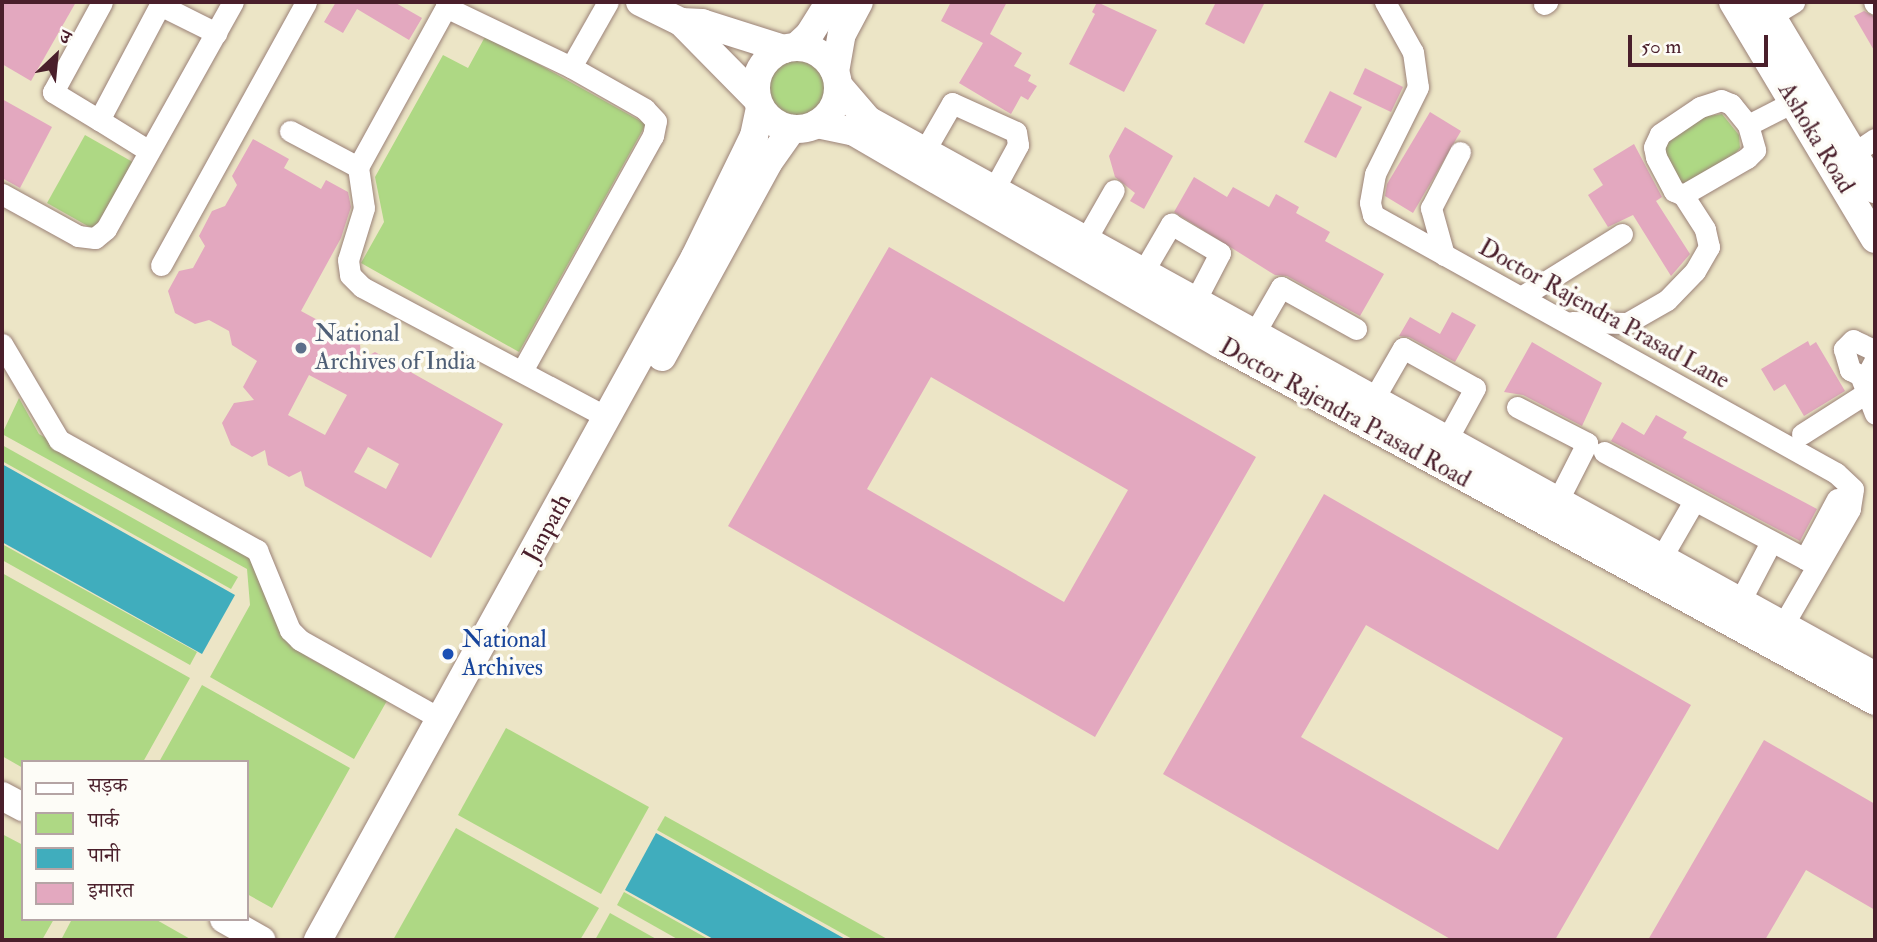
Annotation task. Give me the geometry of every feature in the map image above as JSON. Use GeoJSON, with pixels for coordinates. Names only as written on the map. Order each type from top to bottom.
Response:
{"type":"FeatureCollection","features":[{"type":"Feature","properties":{"kind":"main road"},"geometry":{"type":"LineString","coordinates":[[640,2],[681,22],[774,122],[805,127],[833,107],[842,34],[859,2]]}},
{"type":"Feature","properties":{"kind":"main road"},"geometry":{"type":"LineString","coordinates":[[758,103],[757,74],[764,63],[809,35],[830,2]]}},
{"type":"Feature","properties":{"kind":"main road","name":"Ashoka Road"},"geometry":{"type":"LineString","coordinates":[[1733,2],[1806,96],[1865,146],[1875,189]]}},
{"type":"Feature","properties":{"kind":"main road","name":"Ashoka Road"},"geometry":{"type":"LineString","coordinates":[[1776,7],[1806,96],[1875,239]]}},
{"type":"Feature","properties":{"kind":"main road"},"geometry":{"type":"LineString","coordinates":[[681,22],[702,23],[819,54],[836,79]]}},
{"type":"Feature","properties":{"kind":"main road","name":"Doctor Rajendra Prasad Road"},"geometry":{"type":"LineString","coordinates":[[836,79],[868,120],[1739,603],[1776,637],[1875,676]]}},
{"type":"Feature","properties":{"kind":"main road","name":"Janpath"},"geometry":{"type":"LineString","coordinates":[[338,940],[573,500],[608,418],[754,136],[758,103]]}},
{"type":"Feature","properties":{"kind":"main road","name":"Doctor Rajendra Prasad Road"},"geometry":{"type":"LineString","coordinates":[[805,127],[854,132],[1220,344],[1776,637],[1875,701]]}},
{"type":"Feature","properties":{"kind":"main road","name":"Janpath"},"geometry":{"type":"LineString","coordinates":[[318,940],[441,719],[573,500],[768,163],[805,127]]}},
{"type":"Feature","properties":{"kind":"main road"},"geometry":{"type":"LineString","coordinates":[[2,796],[21,806]]}},
{"type":"Feature","properties":{"kind":"main road"},"geometry":{"type":"LineString","coordinates":[[228,921],[261,940]]}},
{"type":"Feature","properties":{"kind":"street"},"geometry":{"type":"LineString","coordinates":[[102,2],[53,92],[149,150]]}},
{"type":"Feature","properties":{"kind":"street"},"geometry":{"type":"LineString","coordinates":[[161,265],[306,2]]}},
{"type":"Feature","properties":{"kind":"street"},"geometry":{"type":"LineString","coordinates":[[571,68],[608,2]]}},
{"type":"Feature","properties":{"kind":"street","name":"Doctor Rajendra Prasad Lane"},"geometry":{"type":"LineString","coordinates":[[1384,2],[1413,52],[1418,87],[1375,174],[1370,203],[1373,215],[1836,473],[1853,489],[1850,509],[1776,637]]}},
{"type":"Feature","properties":{"kind":"street"},"geometry":{"type":"LineString","coordinates":[[99,120],[157,4],[216,33]]}},
{"type":"Feature","properties":{"kind":"street"},"geometry":{"type":"LineString","coordinates":[[2,194],[78,236],[95,238],[106,229],[216,33],[228,4]]}},
{"type":"Feature","properties":{"kind":"street"},"geometry":{"type":"LineString","coordinates":[[522,371],[653,136],[656,121],[645,109],[571,68],[441,4],[358,167],[365,208],[348,260],[350,275],[362,287],[608,418]]}},
{"type":"Feature","properties":{"kind":"street"},"geometry":{"type":"LineString","coordinates":[[1748,125],[1806,96]]}},
{"type":"Feature","properties":{"kind":"street"},"geometry":{"type":"LineString","coordinates":[[1562,321],[1627,323],[1667,300],[1695,271],[1709,247],[1705,229],[1683,195],[1674,191],[1656,157],[1654,147],[1660,134],[1700,107],[1721,100],[1731,104],[1748,125],[1755,150],[1683,195]]}},
{"type":"Feature","properties":{"kind":"street"},"geometry":{"type":"LineString","coordinates":[[925,150],[952,103],[1016,132],[1018,145],[994,189]]}},
{"type":"Feature","properties":{"kind":"street"},"geometry":{"type":"LineString","coordinates":[[290,131],[358,167]]}},
{"type":"Feature","properties":{"kind":"street"},"geometry":{"type":"LineString","coordinates":[[1444,255],[1431,208],[1460,152]]}},
{"type":"Feature","properties":{"kind":"street"},"geometry":{"type":"LineString","coordinates":[[1086,239],[1114,190]]}},
{"type":"Feature","properties":{"kind":"street"},"geometry":{"type":"LineString","coordinates":[[1143,272],[1171,224],[1220,253],[1195,301]]}},
{"type":"Feature","properties":{"kind":"street"},"geometry":{"type":"LineString","coordinates":[[1521,297],[1622,234]]}},
{"type":"Feature","properties":{"kind":"street"},"geometry":{"type":"LineString","coordinates":[[1254,334],[1281,287],[1356,329]]}},
{"type":"Feature","properties":{"kind":"street"},"geometry":{"type":"LineString","coordinates":[[2,344],[59,440],[257,550],[290,630],[300,640],[441,719]]}},
{"type":"Feature","properties":{"kind":"street"},"geometry":{"type":"LineString","coordinates":[[1373,400],[1403,348],[1475,388],[1446,440]]}},
{"type":"Feature","properties":{"kind":"street"},"geometry":{"type":"LineString","coordinates":[[1871,364],[1875,414]]}},
{"type":"Feature","properties":{"kind":"street"},"geometry":{"type":"LineString","coordinates":[[1802,434],[1871,364]]}},
{"type":"Feature","properties":{"kind":"street"},"geometry":{"type":"LineString","coordinates":[[1517,407],[1587,443],[1557,502]]}},
{"type":"Feature","properties":{"kind":"street"},"geometry":{"type":"LineString","coordinates":[[1604,452],[1770,544],[1805,559],[1838,499]]}},
{"type":"Feature","properties":{"kind":"street"},"geometry":{"type":"LineString","coordinates":[[1660,560],[1694,501]]}},
{"type":"Feature","properties":{"kind":"street"},"geometry":{"type":"LineString","coordinates":[[1739,603],[1770,544]]}},
{"type":"Feature","properties":{"kind":"green space"},"geometry":{"type":"Polygon","coordinates":[[[486,35],[646,124],[519,352],[361,263],[384,222],[375,177],[443,55],[468,68],[486,35]]]}},
{"type":"Feature","properties":{"kind":"green space"},"geometry":{"type":"Polygon","coordinates":[[[797,61],[808,63],[817,69],[823,78],[823,100],[817,109],[808,115],[797,117],[786,115],[777,109],[771,100],[769,89],[771,78],[777,69],[786,63],[797,61]]]}},
{"type":"Feature","properties":{"kind":"green space"},"geometry":{"type":"Polygon","coordinates":[[[1722,114],[1739,135],[1740,148],[1726,164],[1690,183],[1678,183],[1661,166],[1666,136],[1702,117],[1722,114]]]}},
{"type":"Feature","properties":{"kind":"green space"},"geometry":{"type":"Polygon","coordinates":[[[85,135],[138,165],[93,229],[47,203],[85,135]]]}},
{"type":"Feature","properties":{"kind":"green space"},"geometry":{"type":"Polygon","coordinates":[[[19,398],[39,434],[252,556],[281,633],[309,658],[388,699],[354,759],[210,677],[250,605],[247,569],[2,434],[19,398]]]}},
{"type":"Feature","properties":{"kind":"green space"},"geometry":{"type":"Polygon","coordinates":[[[2,445],[238,577],[231,589],[2,461],[2,445]]]}},
{"type":"Feature","properties":{"kind":"green space"},"geometry":{"type":"Polygon","coordinates":[[[2,544],[197,652],[190,665],[2,560],[2,544]]]}},
{"type":"Feature","properties":{"kind":"green space"},"geometry":{"type":"Polygon","coordinates":[[[2,573],[190,678],[144,760],[21,760],[21,767],[2,756],[2,573]]]}},
{"type":"Feature","properties":{"kind":"green space"},"geometry":{"type":"Polygon","coordinates":[[[202,685],[350,768],[272,908],[248,895],[248,760],[160,760],[202,685]]]}},
{"type":"Feature","properties":{"kind":"green space"},"geometry":{"type":"Polygon","coordinates":[[[506,728],[649,807],[601,894],[458,815],[506,728]]]}},
{"type":"Feature","properties":{"kind":"green space"},"geometry":{"type":"Polygon","coordinates":[[[665,816],[889,940],[854,940],[657,830],[665,816]]]}},
{"type":"Feature","properties":{"kind":"green space"},"geometry":{"type":"Polygon","coordinates":[[[456,828],[599,908],[580,940],[393,940],[456,828]]]}},
{"type":"Feature","properties":{"kind":"green space"},"geometry":{"type":"Polygon","coordinates":[[[2,834],[21,844],[21,921],[53,921],[42,940],[2,940],[2,834]]]}},
{"type":"Feature","properties":{"kind":"green space"},"geometry":{"type":"Polygon","coordinates":[[[624,892],[710,940],[679,940],[617,905],[624,892]]]}},
{"type":"Feature","properties":{"kind":"green space"},"geometry":{"type":"Polygon","coordinates":[[[610,913],[658,940],[595,940],[610,913]]]}},
{"type":"Feature","properties":{"kind":"green space"},"geometry":{"type":"Polygon","coordinates":[[[71,921],[159,921],[192,940],[61,940],[71,921]]]}},
{"type":"Feature","properties":{"kind":"water"},"geometry":{"type":"Polygon","coordinates":[[[2,464],[235,595],[202,654],[2,542],[2,464]]]}},
{"type":"Feature","properties":{"kind":"water"},"geometry":{"type":"Polygon","coordinates":[[[656,833],[847,940],[715,940],[625,890],[656,833]]]}},
{"type":"Feature","properties":{"kind":"building"},"geometry":{"type":"Polygon","coordinates":[[[2,2],[76,2],[31,81],[2,64],[2,2]]]}},
{"type":"Feature","properties":{"kind":"building"},"geometry":{"type":"Polygon","coordinates":[[[336,2],[394,2],[422,18],[409,40],[357,9],[343,33],[324,22],[336,2]]]}},
{"type":"Feature","properties":{"kind":"building"},"geometry":{"type":"Polygon","coordinates":[[[951,2],[1007,2],[990,34],[1022,53],[1014,66],[1031,75],[1028,81],[1037,86],[1028,100],[1021,96],[1011,114],[959,83],[983,43],[941,21],[951,2]]]}},
{"type":"Feature","properties":{"kind":"building"},"geometry":{"type":"Polygon","coordinates":[[[1097,2],[1157,30],[1124,92],[1069,64],[1095,14],[1092,12],[1097,2]]]}},
{"type":"Feature","properties":{"kind":"building"},"geometry":{"type":"Polygon","coordinates":[[[1216,2],[1265,2],[1244,44],[1205,24],[1216,2]]]}},
{"type":"Feature","properties":{"kind":"building"},"geometry":{"type":"Polygon","coordinates":[[[1864,11],[1875,17],[1875,52],[1854,16],[1864,11]]]}},
{"type":"Feature","properties":{"kind":"building"},"geometry":{"type":"Polygon","coordinates":[[[1365,68],[1403,87],[1391,112],[1353,94],[1365,68]]]}},
{"type":"Feature","properties":{"kind":"building"},"geometry":{"type":"Polygon","coordinates":[[[1330,91],[1362,107],[1336,158],[1304,142],[1330,91]]]}},
{"type":"Feature","properties":{"kind":"building"},"geometry":{"type":"Polygon","coordinates":[[[2,99],[52,127],[20,188],[2,178],[2,99]]]}},
{"type":"Feature","properties":{"kind":"building"},"geometry":{"type":"Polygon","coordinates":[[[1430,112],[1461,131],[1413,213],[1385,196],[1387,184],[1430,112]]]}},
{"type":"Feature","properties":{"kind":"building"},"geometry":{"type":"Polygon","coordinates":[[[1125,127],[1173,156],[1144,209],[1130,201],[1135,193],[1115,177],[1109,156],[1125,127]]]}},
{"type":"Feature","properties":{"kind":"building","name":"National Archives of India"},"geometry":{"type":"Polygon","coordinates":[[[253,139],[289,159],[284,168],[321,189],[326,180],[348,192],[351,207],[341,238],[301,311],[360,343],[361,360],[375,352],[503,424],[431,558],[305,486],[301,471],[289,477],[268,465],[265,450],[252,457],[231,445],[222,423],[234,403],[254,400],[243,387],[257,361],[232,345],[229,331],[209,320],[195,324],[175,313],[168,291],[179,271],[193,268],[205,246],[199,236],[212,211],[225,206],[237,185],[232,176],[253,139]],[[309,375],[288,415],[325,435],[347,395],[309,375]],[[368,447],[354,472],[386,489],[399,464],[368,447]]]}},
{"type":"Feature","properties":{"kind":"building"},"geometry":{"type":"Polygon","coordinates":[[[1634,144],[1662,197],[1656,201],[1690,254],[1671,276],[1633,215],[1608,227],[1588,195],[1603,185],[1593,169],[1634,144]]]}},
{"type":"Feature","properties":{"kind":"building"},"geometry":{"type":"Polygon","coordinates":[[[1194,177],[1227,197],[1233,187],[1269,207],[1276,194],[1299,207],[1296,213],[1330,232],[1325,241],[1384,274],[1360,316],[1287,276],[1275,275],[1174,212],[1194,177]]]}},
{"type":"Feature","properties":{"kind":"building"},"geometry":{"type":"Polygon","coordinates":[[[889,247],[1256,457],[1095,737],[728,526],[889,247]],[[931,377],[867,489],[1064,602],[1128,490],[931,377]]]}},
{"type":"Feature","properties":{"kind":"building"},"geometry":{"type":"Polygon","coordinates":[[[1452,312],[1476,325],[1455,362],[1409,337],[1399,336],[1410,317],[1440,334],[1452,312]]]}},
{"type":"Feature","properties":{"kind":"building"},"geometry":{"type":"Polygon","coordinates":[[[1808,341],[1810,346],[1816,342],[1845,391],[1804,416],[1785,384],[1774,391],[1761,369],[1808,341]]]}},
{"type":"Feature","properties":{"kind":"building"},"geometry":{"type":"Polygon","coordinates":[[[1532,342],[1602,383],[1582,426],[1523,395],[1504,392],[1532,342]]]}},
{"type":"Feature","properties":{"kind":"building"},"geometry":{"type":"Polygon","coordinates":[[[1656,415],[1687,432],[1683,438],[1817,509],[1800,541],[1611,441],[1622,422],[1644,435],[1656,415]]]}},
{"type":"Feature","properties":{"kind":"building"},"geometry":{"type":"Polygon","coordinates":[[[1324,494],[1691,705],[1555,940],[1452,940],[1163,774],[1324,494]],[[1366,625],[1301,737],[1498,850],[1563,738],[1366,625]]]}},
{"type":"Feature","properties":{"kind":"building"},"geometry":{"type":"Polygon","coordinates":[[[1764,740],[1875,804],[1875,910],[1806,870],[1765,940],[1648,940],[1764,740]]]}},
{"type":"Feature","properties":{"kind":"place","name":"National Archives of India"},"geometry":{"type":"Point","coordinates":[301,348]}},
{"type":"Feature","properties":{"kind":"place","name":"National Archives"},"geometry":{"type":"Point","coordinates":[448,654]}}]}
